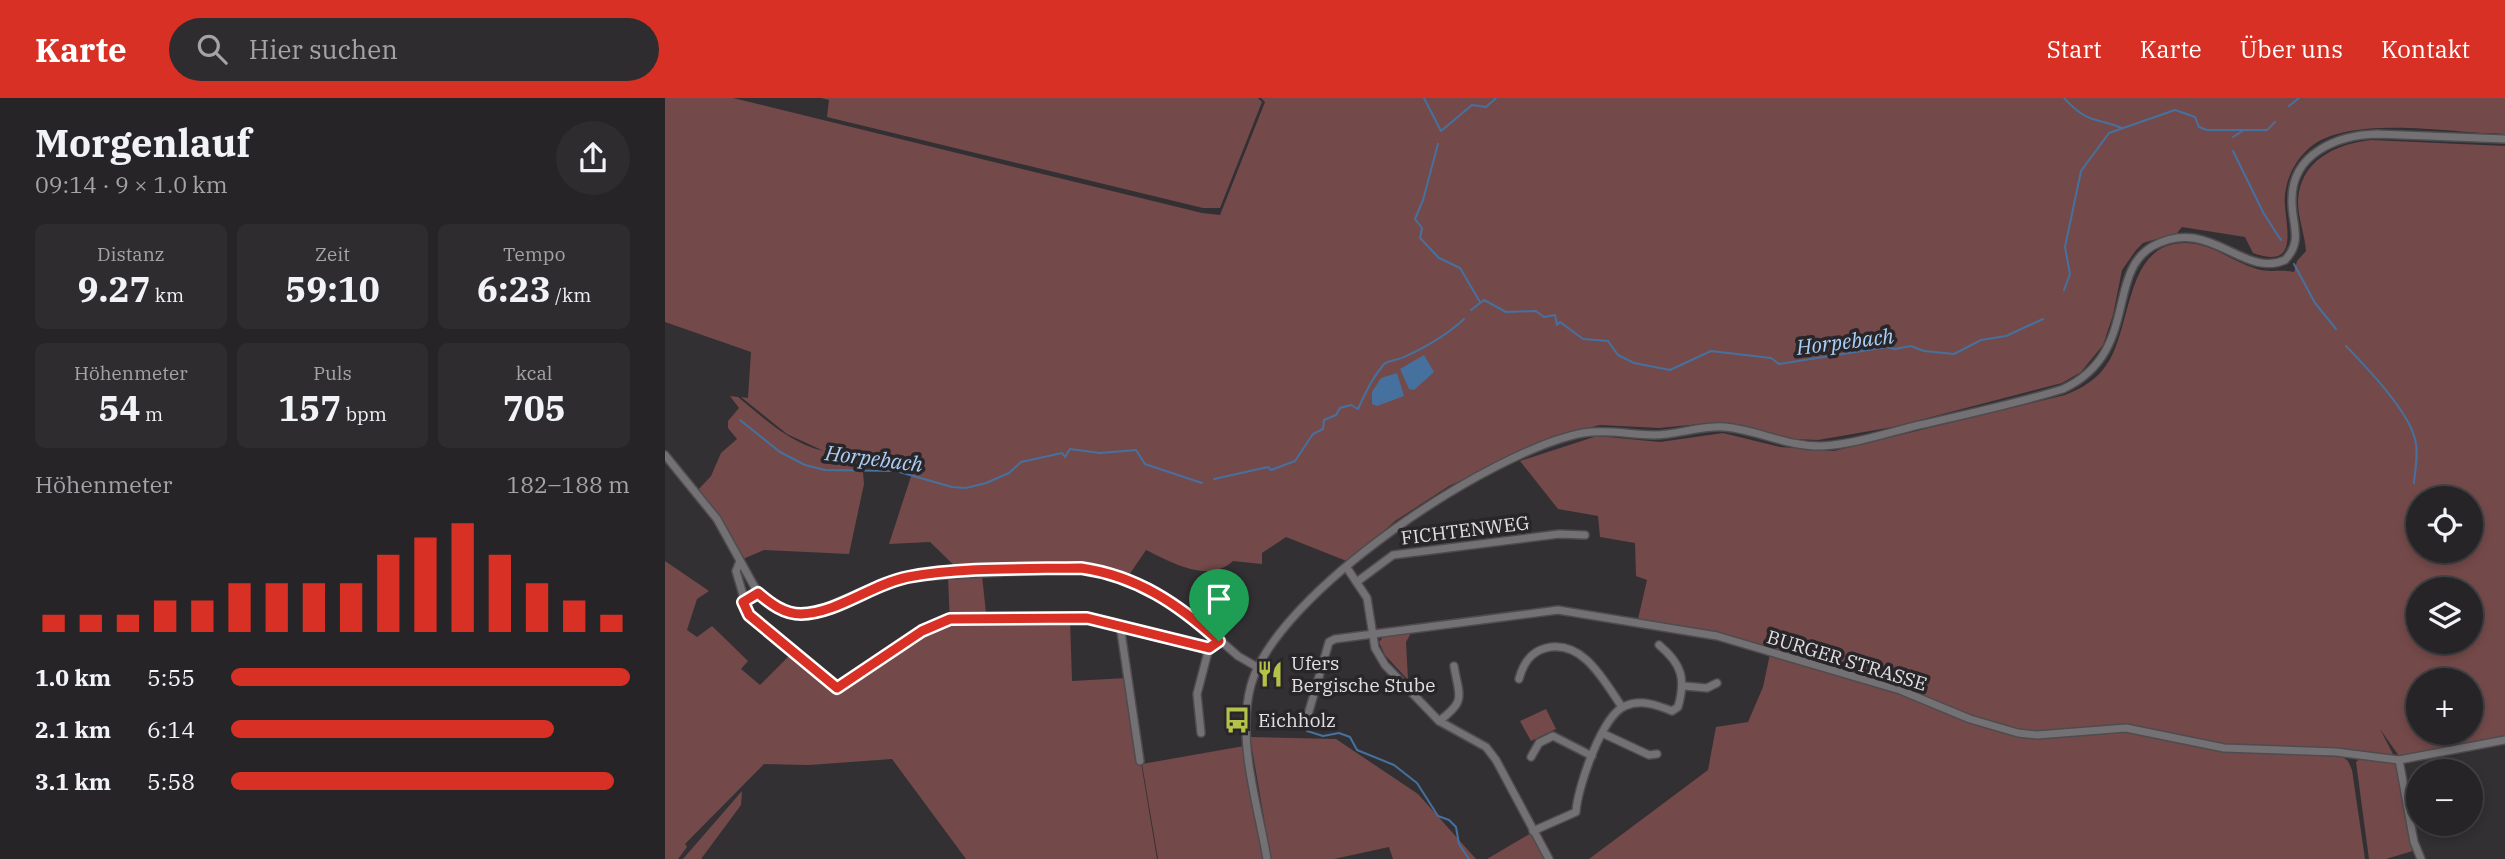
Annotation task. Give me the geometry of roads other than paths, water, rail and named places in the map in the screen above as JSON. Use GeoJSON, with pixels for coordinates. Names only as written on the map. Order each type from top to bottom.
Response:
{"type":"FeatureCollection","features":[{"type":"Feature","properties":{"kind":"street"},"geometry":{"type":"LineString","coordinates":[[1268,859],[1246,732],[1247,703],[1257,667],[1277,635],[1297,613],[1397,526],[1453,490],[1532,451],[1583,433],[1613,431],[1654,435],[1727,427],[1793,443],[1835,444],[2063,389],[2086,376],[2105,354],[2134,265],[2153,246],[2177,238],[2191,237],[2206,240],[2262,264],[2284,260],[2297,241],[2292,199],[2294,185],[2303,164],[2327,144],[2356,135],[2377,134],[2505,139]]}},
{"type":"Feature","properties":{"kind":"street"},"geometry":{"type":"LineString","coordinates":[[665,455],[717,519],[758,593],[784,610],[799,614],[815,612],[873,587],[908,577],[1081,568],[1119,576],[1152,589],[1189,613],[1219,641],[1257,667]]}},
{"type":"Feature","properties":{"kind":"street","name":"FICHTENWEG"},"geometry":{"type":"LineString","coordinates":[[1358,581],[1393,555],[1559,534],[1585,535]]}},
{"type":"Feature","properties":{"kind":"street"},"geometry":{"type":"LineString","coordinates":[[740,561],[736,571],[749,615],[837,688],[922,631],[950,619],[1087,618],[1209,648]]}},
{"type":"Feature","properties":{"kind":"street"},"geometry":{"type":"LineString","coordinates":[[1347,568],[1367,598],[1371,633],[1377,653],[1385,665],[1439,721],[1486,747],[1549,859]]}},
{"type":"Feature","properties":{"kind":"street"},"geometry":{"type":"LineString","coordinates":[[743,602],[758,593]]}},
{"type":"Feature","properties":{"kind":"street","name":"BURGER STRASSE"},"geometry":{"type":"LineString","coordinates":[[1305,725],[1329,642],[1335,639],[1558,610],[1717,636],[1901,690],[1970,719],[2018,733],[2037,735],[2126,728],[2224,748],[2399,760],[2505,740]]}},
{"type":"Feature","properties":{"kind":"street"},"geometry":{"type":"LineString","coordinates":[[1120,625],[1140,761]]}},
{"type":"Feature","properties":{"kind":"street"},"geometry":{"type":"LineString","coordinates":[[1201,733],[1197,694],[1209,648],[1219,641]]}},
{"type":"Feature","properties":{"kind":"street"},"geometry":{"type":"LineString","coordinates":[[1533,831],[1576,812],[1581,784],[1592,756],[1611,718],[1622,707],[1646,703],[1676,710],[1684,686],[1679,665],[1659,645]]}},
{"type":"Feature","properties":{"kind":"street"},"geometry":{"type":"LineString","coordinates":[[1519,679],[1521,670],[1532,654],[1551,647],[1571,648],[1593,666],[1622,707]]}},
{"type":"Feature","properties":{"kind":"street"},"geometry":{"type":"LineString","coordinates":[[1439,721],[1460,701],[1462,695],[1454,666]]}},
{"type":"Feature","properties":{"kind":"street"},"geometry":{"type":"LineString","coordinates":[[1684,686],[1707,688],[1717,683]]}},
{"type":"Feature","properties":{"kind":"street"},"geometry":{"type":"LineString","coordinates":[[1604,734],[1649,755],[1657,754]]}},
{"type":"Feature","properties":{"kind":"street"},"geometry":{"type":"LineString","coordinates":[[1531,757],[1539,743],[1553,736],[1592,756]]}},
{"type":"Feature","properties":{"kind":"street"},"geometry":{"type":"LineString","coordinates":[[2399,760],[2414,842],[2421,859]]}},
{"type":"Feature","properties":{"kind":"water"},"geometry":{"type":"Polygon","coordinates":[[[1424,355],[1434,372],[1414,390],[1409,389],[1400,369],[1424,355]]]}},
{"type":"Feature","properties":{"kind":"water"},"geometry":{"type":"Polygon","coordinates":[[[1397,373],[1404,396],[1377,406],[1372,404],[1372,392],[1381,378],[1397,373]]]}},
{"type":"Feature","properties":{"kind":"waterway"},"geometry":{"type":"LineString","coordinates":[[1424,98],[1441,131],[1472,105],[1486,107],[1496,98]]}},
{"type":"Feature","properties":{"kind":"waterway"},"geometry":{"type":"LineString","coordinates":[[2064,98],[2086,116],[2122,128]]}},
{"type":"Feature","properties":{"kind":"waterway","name":"Horpebach"},"geometry":{"type":"LineString","coordinates":[[2289,106],[2299,98]]}},
{"type":"Feature","properties":{"kind":"waterway","name":"Horpebach"},"geometry":{"type":"LineString","coordinates":[[2064,290],[2070,274],[2065,247],[2081,171],[2109,133],[2175,110],[2195,117],[2199,127],[2207,130],[2267,130],[2275,122]]}},
{"type":"Feature","properties":{"kind":"waterway","name":"Horpebach"},"geometry":{"type":"LineString","coordinates":[[2233,137],[2244,130]]}},
{"type":"Feature","properties":{"kind":"waterway"},"geometry":{"type":"LineString","coordinates":[[1438,144],[1415,219],[1422,228],[1420,238],[1439,258],[1460,268],[1480,302]]}},
{"type":"Feature","properties":{"kind":"waterway"},"geometry":{"type":"LineString","coordinates":[[2233,151],[2264,214],[2281,240]]}},
{"type":"Feature","properties":{"kind":"waterway"},"geometry":{"type":"LineString","coordinates":[[2294,264],[2315,303],[2336,329]]}},
{"type":"Feature","properties":{"kind":"waterway","name":"Horpebach"},"geometry":{"type":"LineString","coordinates":[[1471,310],[1484,300],[1506,312],[1536,311],[1544,317],[1555,315],[1557,325],[1560,322],[1583,339],[1608,341],[1618,355],[1634,363],[1670,370],[1711,351],[1771,358],[1779,364],[1887,347],[1895,349],[1911,346],[1924,351],[1954,354],[1981,340],[2006,336],[2043,319]]}},
{"type":"Feature","properties":{"kind":"waterway","name":"Horpebach"},"geometry":{"type":"LineString","coordinates":[[1214,479],[1268,467],[1271,470],[1295,461],[1313,434],[1323,429],[1324,420],[1336,415],[1340,408],[1351,405],[1358,409],[1372,380],[1384,364],[1428,345],[1464,319]]}},
{"type":"Feature","properties":{"kind":"waterway"},"geometry":{"type":"LineString","coordinates":[[2346,346],[2385,390],[2411,428],[2417,450],[2414,483]]}},
{"type":"Feature","properties":{"kind":"waterway","name":"Horpebach"},"geometry":{"type":"LineString","coordinates":[[740,420],[780,452],[805,465],[825,470],[896,471],[952,487],[966,488],[1009,473],[1021,462],[1062,453],[1065,457],[1070,449],[1100,453],[1136,450],[1145,464],[1202,483]]}},
{"type":"Feature","properties":{"kind":"waterway"},"geometry":{"type":"LineString","coordinates":[[1307,731],[1323,736],[1339,733],[1350,737],[1357,750],[1394,765],[1417,783],[1438,816],[1449,820],[1456,827],[1459,844],[1469,859]]}},
{"type":"Feature","properties":{"kind":"place","name":"Ufers Bergische Stube"},"geometry":{"type":"Point","coordinates":[1270,674]}},
{"type":"Feature","properties":{"kind":"place","name":"Eichholz"},"geometry":{"type":"Point","coordinates":[1237,720]}}]}
